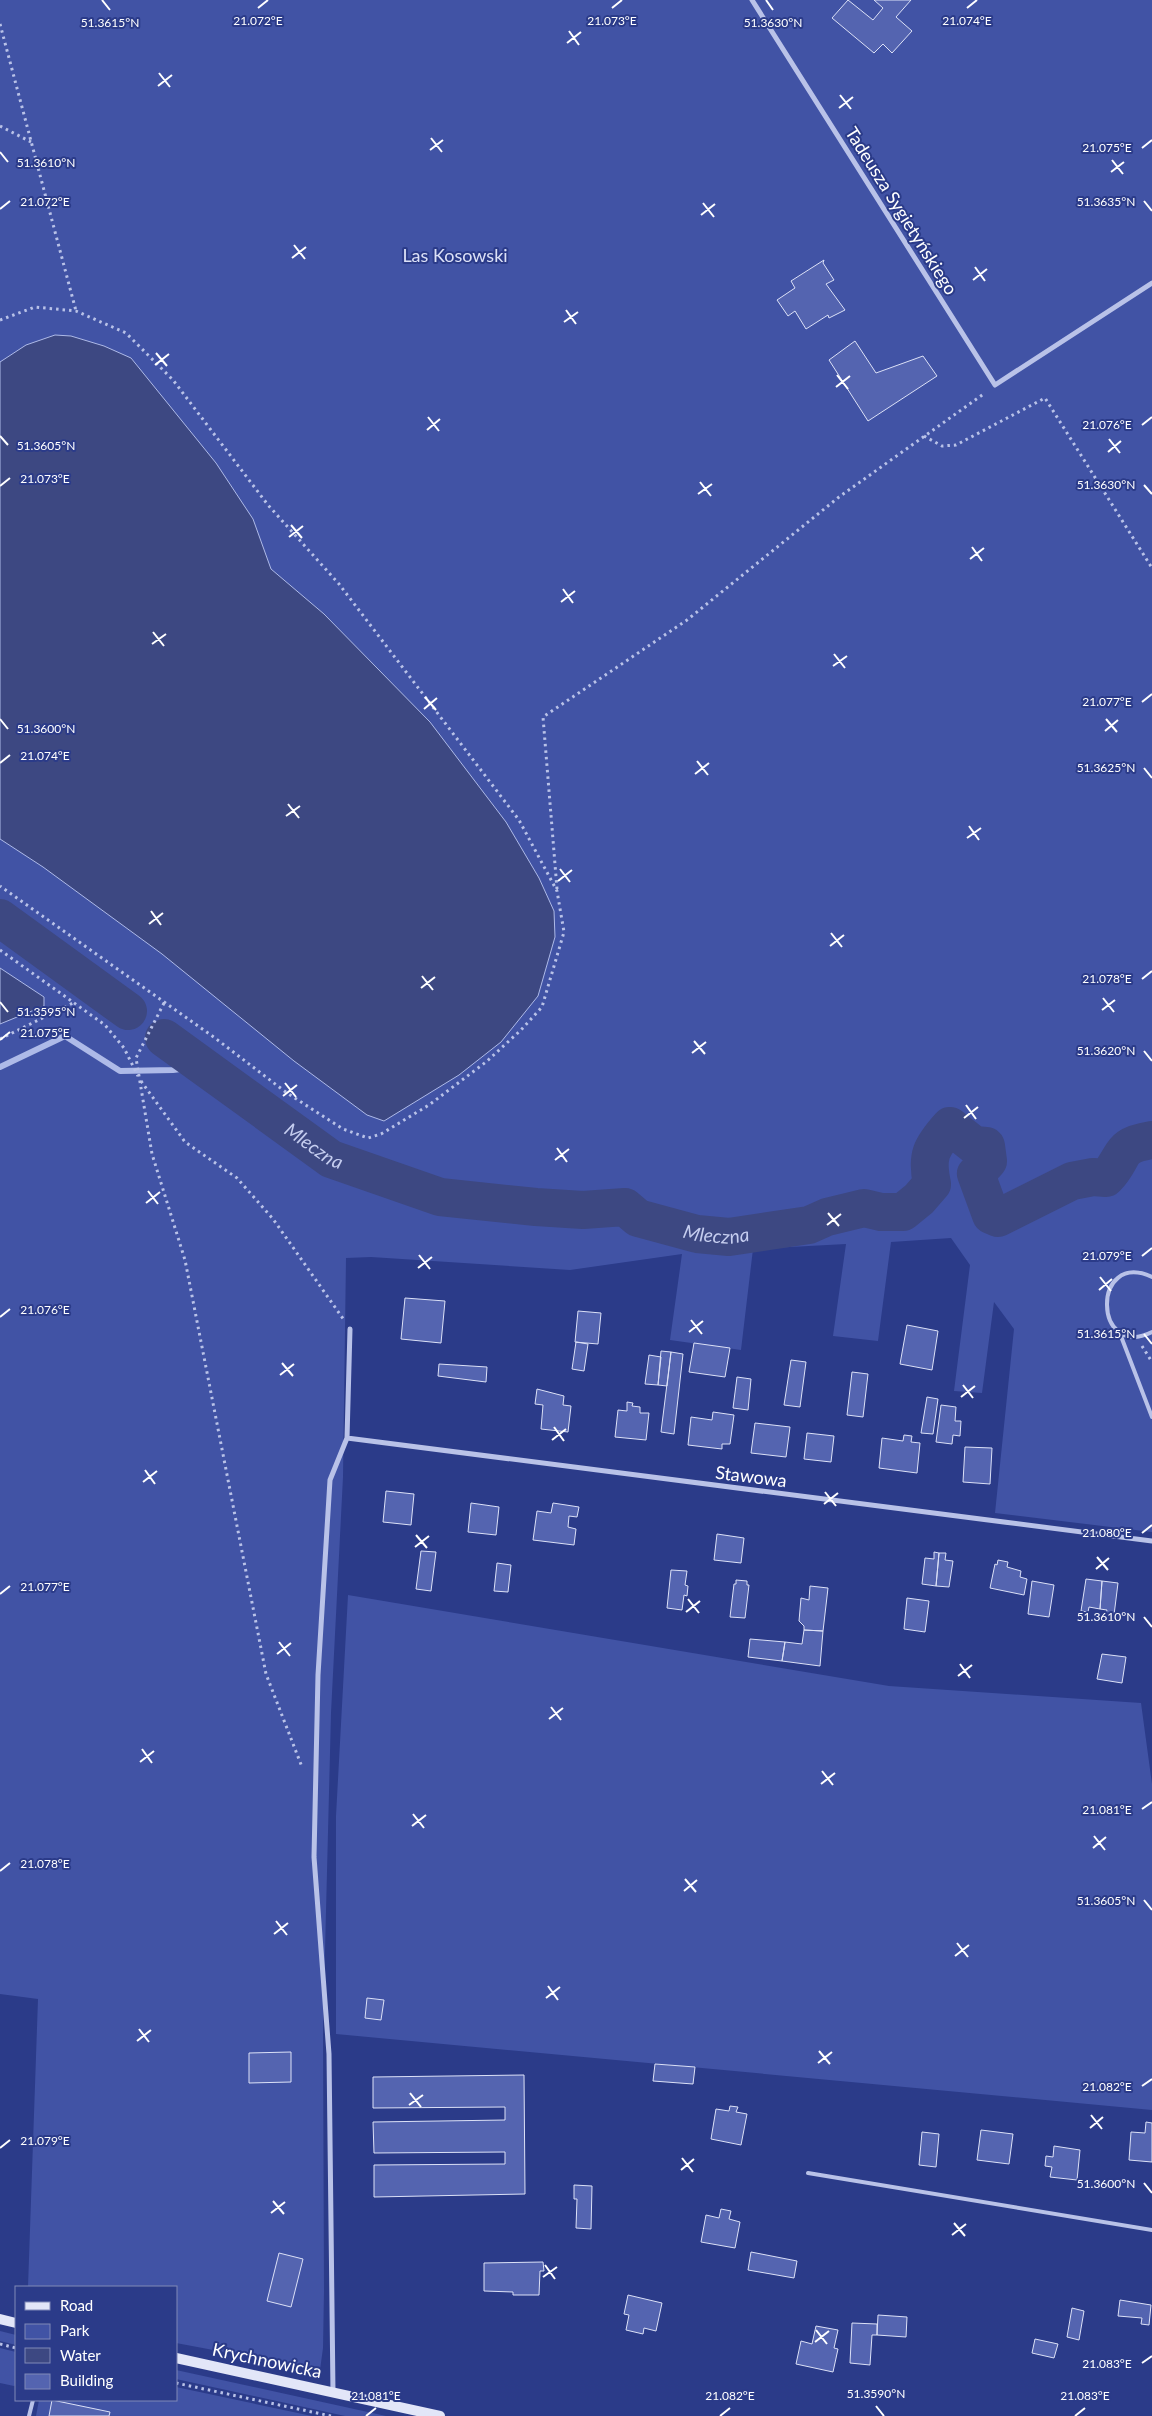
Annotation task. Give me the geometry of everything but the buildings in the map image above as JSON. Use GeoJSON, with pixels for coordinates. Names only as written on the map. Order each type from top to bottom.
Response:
{"type":"FeatureCollection","features":[{"type":"Feature","properties":{"kind":"street","name":"Tadeusza Sygietyńskiego"},"geometry":{"type":"LineString","coordinates":[[752,0],[996,385]]}},
{"type":"Feature","properties":{"kind":"street"},"geometry":{"type":"LineString","coordinates":[[996,385],[1152,283]]}},
{"type":"Feature","properties":{"kind":"street"},"geometry":{"type":"LineString","coordinates":[[333,2392],[329,2054],[315,1847],[318,1675],[330,1480],[347,1438],[350,1329]]}},
{"type":"Feature","properties":{"kind":"street","name":"Stawowa"},"geometry":{"type":"LineString","coordinates":[[347,1438],[1152,1541]]}},
{"type":"Feature","properties":{"kind":"street"},"geometry":{"type":"LineString","coordinates":[[0,2319],[15,2323]]}},
{"type":"Feature","properties":{"kind":"street","name":"Krychnowicka"},"geometry":{"type":"LineString","coordinates":[[178,2358],[440,2416]]}},
{"type":"Feature","properties":{"kind":"lane"},"geometry":{"type":"LineString","coordinates":[[1152,1277],[1135,1273],[1125,1275],[1109,1288],[1105,1308],[1107,1317],[1119,1331],[1152,1417]]}},
{"type":"Feature","properties":{"kind":"lane"},"geometry":{"type":"LineString","coordinates":[[1119,1331],[1136,1336],[1152,1332]]}},
{"type":"Feature","properties":{"kind":"lane"},"geometry":{"type":"LineString","coordinates":[[808,2173],[1152,2230]]}},
{"type":"Feature","properties":{"kind":"lane"},"geometry":{"type":"LineString","coordinates":[[29,2416],[33,2401]]}},
{"type":"Feature","properties":{"kind":"path"},"geometry":{"type":"LineString","coordinates":[[0,24],[76,311]]}},
{"type":"Feature","properties":{"kind":"path"},"geometry":{"type":"LineString","coordinates":[[0,126],[32,142]]}},
{"type":"Feature","properties":{"kind":"path"},"geometry":{"type":"LineString","coordinates":[[0,320],[35,307],[76,311],[126,333],[173,380],[268,505],[339,584],[519,820],[558,891]]}},
{"type":"Feature","properties":{"kind":"path"},"geometry":{"type":"LineString","coordinates":[[0,886],[287,1092],[343,1129],[368,1138],[381,1134],[429,1105],[486,1062],[521,1030],[542,1007],[564,932],[558,891],[543,717],[687,620],[839,497],[996,385]]}},
{"type":"Feature","properties":{"kind":"path"},"geometry":{"type":"LineString","coordinates":[[924,436],[942,446],[956,445],[1045,398],[1152,568]]}},
{"type":"Feature","properties":{"kind":"path"},"geometry":{"type":"LineString","coordinates":[[0,950],[73,1004],[105,1025],[124,1048],[140,1080],[186,1142],[237,1178],[272,1219],[350,1329]]}},
{"type":"Feature","properties":{"kind":"path"},"geometry":{"type":"LineString","coordinates":[[164,1003],[136,1058],[152,1154],[186,1260],[266,1674],[304,1773]]}},
{"type":"Feature","properties":{"kind":"path"},"geometry":{"type":"LineString","coordinates":[[0,1039],[73,1004]]}},
{"type":"Feature","properties":{"kind":"path"},"geometry":{"type":"LineString","coordinates":[[1136,1336],[1152,1362]]}},
{"type":"Feature","properties":{"kind":"path"},"geometry":{"type":"LineString","coordinates":[[0,2344],[15,2348]]}},
{"type":"Feature","properties":{"kind":"path"},"geometry":{"type":"LineString","coordinates":[[178,2383],[331,2416]]}},
{"type":"Feature","properties":{"kind":"green space","name":"Las Kosowski"},"geometry":{"type":"Polygon","coordinates":[[[0,0],[1152,0],[1152,1532],[995,1513],[1014,1329],[994,1302],[982,1393],[954,1391],[970,1265],[951,1238],[891,1242],[878,1341],[833,1336],[846,1244],[753,1249],[741,1350],[670,1340],[682,1254],[570,1270],[371,1257],[346,1258],[343,1477],[331,1713],[323,2031],[324,2290],[323,2348],[320,2370],[178,2343],[178,2286],[28,2286],[38,1999],[0,1994],[0,0]]]}},
{"type":"Feature","properties":{"kind":"green space"},"geometry":{"type":"Polygon","coordinates":[[[348,1595],[889,1686],[1141,1703],[1152,1784],[1152,2110],[336,2034],[336,1816],[348,1595]]]}},
{"type":"Feature","properties":{"kind":"green space"},"geometry":{"type":"Polygon","coordinates":[[[0,2331],[15,2335],[15,2345],[0,2341],[0,2331]]]}},
{"type":"Feature","properties":{"kind":"green space"},"geometry":{"type":"Polygon","coordinates":[[[0,2348],[15,2352],[15,2386],[0,2383],[0,2348]]]}},
{"type":"Feature","properties":{"kind":"green space"},"geometry":{"type":"Polygon","coordinates":[[[178,2370],[386,2416],[345,2416],[178,2379],[178,2370]]]}},
{"type":"Feature","properties":{"kind":"green space"},"geometry":{"type":"Polygon","coordinates":[[[178,2387],[312,2416],[36,2416],[39,2401],[178,2401],[178,2387]]]}},
{"type":"Feature","properties":{"kind":"water"},"geometry":{"type":"Polygon","coordinates":[[[55,335],[71,336],[104,346],[131,358],[216,463],[253,519],[271,569],[324,614],[430,722],[506,822],[539,878],[554,911],[555,937],[538,996],[501,1042],[459,1075],[384,1121],[367,1115],[294,1061],[162,954],[43,867],[0,839],[0,362],[26,345],[55,335]]]}},
{"type":"Feature","properties":{"kind":"water"},"geometry":{"type":"Polygon","coordinates":[[[0,968],[44,997],[44,1006],[0,1024],[0,968]]]}},
{"type":"Feature","properties":{"kind":"waterway","name":"Mleczna"},"geometry":{"type":"LineString","coordinates":[[0,918],[128,1011]]}},
{"type":"Feature","properties":{"kind":"waterway"},"geometry":{"type":"LineString","coordinates":[[0,1067],[65,1036],[120,1071],[173,1070],[203,1066]]}},
{"type":"Feature","properties":{"kind":"waterway","name":"Mleczna"},"geometry":{"type":"LineString","coordinates":[[164,1038],[331,1159],[440,1197],[583,1210],[625,1207],[638,1218],[697,1234],[729,1237],[809,1225],[827,1217],[864,1208],[881,1212],[903,1212],[919,1199],[932,1184],[930,1174],[932,1152],[938,1140],[950,1126],[974,1145],[986,1146],[988,1161],[976,1174],[991,1215],[998,1218],[1072,1181],[1093,1177],[1106,1178],[1127,1149],[1140,1142],[1152,1140]]}}]}
